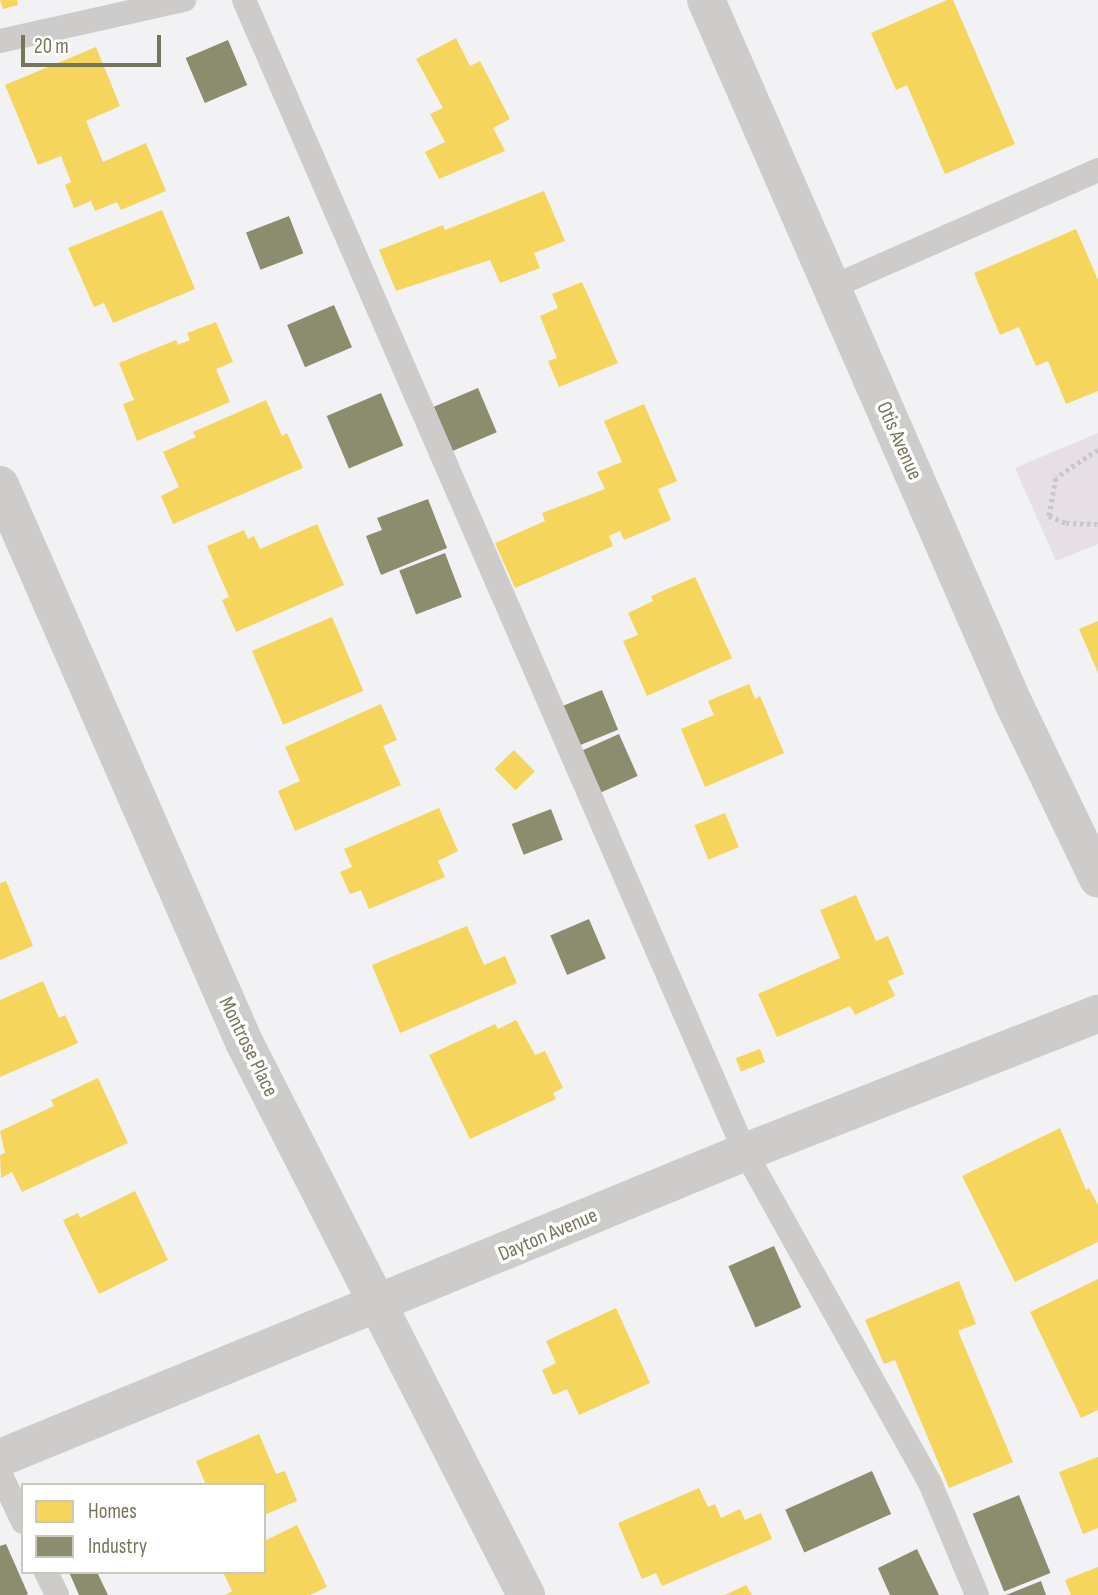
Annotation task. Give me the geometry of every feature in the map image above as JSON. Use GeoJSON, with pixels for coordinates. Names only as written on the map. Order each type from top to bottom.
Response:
{"type":"FeatureCollection","features":[{"type":"Feature","properties":{"kind":"street","name":"Otis Avenue"},"geometry":{"type":"LineString","coordinates":[[706,0],[1013,702],[1098,879]]}},
{"type":"Feature","properties":{"kind":"street","name":"Montrose Place"},"geometry":{"type":"LineString","coordinates":[[0,485],[244,1042],[526,1595]]}},
{"type":"Feature","properties":{"kind":"street","name":"Dayton Avenue"},"geometry":{"type":"LineString","coordinates":[[0,1458],[378,1306],[745,1152],[1098,1014]]}},
{"type":"Feature","properties":{"kind":"lane"},"geometry":{"type":"LineString","coordinates":[[0,41],[184,0]]}},
{"type":"Feature","properties":{"kind":"lane"},"geometry":{"type":"LineString","coordinates":[[244,0],[745,1152],[930,1483],[977,1595]]}},
{"type":"Feature","properties":{"kind":"lane"},"geometry":{"type":"LineString","coordinates":[[832,287],[1098,170]]}},
{"type":"Feature","properties":{"kind":"lane"},"geometry":{"type":"LineString","coordinates":[[0,1473],[21,1518]]}},
{"type":"Feature","properties":{"kind":"lane"},"geometry":{"type":"LineString","coordinates":[[47,1574],[57,1595]]}},
{"type":"Feature","properties":{"kind":"path"},"geometry":{"type":"LineString","coordinates":[[1098,450],[1056,478],[1049,516],[1066,523],[1098,524]]}},
{"type":"Feature","properties":{"kind":"shaded area"},"geometry":{"type":"Polygon","coordinates":[[[1098,433],[1098,544],[1056,561],[1015,468],[1098,433]]]}},
{"type":"Feature","properties":{"kind":"building: Homes"},"geometry":{"type":"Polygon","coordinates":[[[0,0],[17,0],[18,5],[3,9],[0,0]]]}},
{"type":"Feature","properties":{"kind":"building: Homes"},"geometry":{"type":"Polygon","coordinates":[[[947,0],[953,0],[1015,144],[945,174],[907,85],[896,90],[871,33],[947,0]]]}},
{"type":"Feature","properties":{"kind":"building: Homes"},"geometry":{"type":"Polygon","coordinates":[[[456,38],[470,66],[480,61],[510,119],[493,128],[505,151],[439,179],[425,152],[445,142],[430,114],[443,108],[416,59],[456,38]]]}},
{"type":"Feature","properties":{"kind":"building: Homes"},"geometry":{"type":"Polygon","coordinates":[[[96,47],[120,106],[86,121],[103,162],[146,143],[166,191],[121,210],[117,202],[95,211],[91,201],[74,208],[65,185],[71,182],[61,156],[38,165],[5,85],[96,47]]]}},
{"type":"Feature","properties":{"kind":"building: Homes"},"geometry":{"type":"Polygon","coordinates":[[[544,191],[565,241],[534,253],[540,268],[500,283],[490,260],[396,291],[379,250],[443,225],[445,230],[544,191]]]}},
{"type":"Feature","properties":{"kind":"building: Homes"},"geometry":{"type":"Polygon","coordinates":[[[162,210],[195,289],[113,323],[104,303],[94,307],[68,248],[162,210]]]}},
{"type":"Feature","properties":{"kind":"building: Homes"},"geometry":{"type":"Polygon","coordinates":[[[1076,229],[1098,280],[1098,391],[1066,404],[1048,361],[1036,366],[1019,327],[1000,335],[974,273],[1076,229]]]}},
{"type":"Feature","properties":{"kind":"building: Homes"},"geometry":{"type":"Polygon","coordinates":[[[582,282],[618,363],[559,387],[548,361],[557,358],[540,316],[558,308],[552,294],[582,282]]]}},
{"type":"Feature","properties":{"kind":"building: Homes"},"geometry":{"type":"Polygon","coordinates":[[[216,322],[233,362],[216,369],[230,402],[137,441],[123,404],[134,400],[119,363],[176,340],[178,345],[190,340],[187,333],[216,322]]]}},
{"type":"Feature","properties":{"kind":"building: Homes"},"geometry":{"type":"Polygon","coordinates":[[[266,400],[282,436],[287,433],[303,468],[173,524],[161,496],[179,487],[163,452],[196,437],[193,432],[266,400]]]}},
{"type":"Feature","properties":{"kind":"building: Homes"},"geometry":{"type":"Polygon","coordinates":[[[644,404],[677,481],[658,489],[671,520],[624,540],[620,531],[609,536],[613,546],[515,588],[495,543],[545,521],[542,513],[605,489],[597,472],[622,462],[604,421],[644,404]]]}},
{"type":"Feature","properties":{"kind":"building: Homes"},"geometry":{"type":"Polygon","coordinates":[[[317,524],[344,585],[236,632],[222,600],[229,597],[207,546],[244,530],[248,539],[254,536],[260,549],[317,524]]]}},
{"type":"Feature","properties":{"kind":"building: Homes"},"geometry":{"type":"Polygon","coordinates":[[[695,577],[732,658],[647,696],[623,641],[638,635],[628,613],[653,601],[651,596],[695,577]]]}},
{"type":"Feature","properties":{"kind":"building: Homes"},"geometry":{"type":"Polygon","coordinates":[[[332,617],[363,691],[283,725],[252,651],[332,617]]]}},
{"type":"Feature","properties":{"kind":"building: Homes"},"geometry":{"type":"Polygon","coordinates":[[[1098,621],[1098,673],[1079,629],[1098,621]]]}},
{"type":"Feature","properties":{"kind":"building: Homes"},"geometry":{"type":"Polygon","coordinates":[[[749,684],[755,699],[760,696],[784,753],[705,787],[681,729],[714,715],[708,701],[749,684]]]}},
{"type":"Feature","properties":{"kind":"building: Homes"},"geometry":{"type":"Polygon","coordinates":[[[381,704],[397,740],[383,746],[401,785],[295,831],[278,791],[300,781],[285,747],[381,704]]]}},
{"type":"Feature","properties":{"kind":"building: Homes"},"geometry":{"type":"Polygon","coordinates":[[[514,750],[535,772],[515,790],[495,769],[514,750]]]}},
{"type":"Feature","properties":{"kind":"building: Homes"},"geometry":{"type":"Polygon","coordinates":[[[439,808],[458,851],[438,861],[445,877],[369,909],[361,890],[350,894],[340,872],[352,867],[344,849],[439,808]]]}},
{"type":"Feature","properties":{"kind":"building: Homes"},"geometry":{"type":"Polygon","coordinates":[[[725,813],[739,847],[708,860],[694,825],[725,813]]]}},
{"type":"Feature","properties":{"kind":"building: Homes"},"geometry":{"type":"Polygon","coordinates":[[[6,881],[33,946],[0,960],[0,883],[6,881]]]}},
{"type":"Feature","properties":{"kind":"building: Homes"},"geometry":{"type":"Polygon","coordinates":[[[856,895],[876,941],[888,936],[904,974],[888,981],[895,996],[855,1015],[850,1006],[777,1037],[758,994],[840,958],[820,910],[856,895]]]}},
{"type":"Feature","properties":{"kind":"building: Homes"},"geometry":{"type":"Polygon","coordinates":[[[467,926],[484,965],[505,956],[517,983],[400,1033],[372,965],[467,926]]]}},
{"type":"Feature","properties":{"kind":"building: Homes"},"geometry":{"type":"Polygon","coordinates":[[[43,981],[59,1018],[65,1015],[78,1043],[0,1077],[0,1000],[43,981]]]}},
{"type":"Feature","properties":{"kind":"building: Homes"},"geometry":{"type":"Polygon","coordinates":[[[516,1020],[535,1055],[545,1051],[563,1088],[553,1093],[556,1099],[470,1139],[429,1055],[495,1024],[498,1029],[516,1020]]]}},
{"type":"Feature","properties":{"kind":"building: Homes"},"geometry":{"type":"Polygon","coordinates":[[[760,1049],[765,1062],[741,1071],[736,1058],[760,1049]]]}},
{"type":"Feature","properties":{"kind":"building: Homes"},"geometry":{"type":"Polygon","coordinates":[[[98,1078],[128,1143],[22,1192],[12,1172],[1,1178],[0,1155],[5,1153],[0,1131],[54,1106],[51,1100],[98,1078]]]}},
{"type":"Feature","properties":{"kind":"building: Homes"},"geometry":{"type":"Polygon","coordinates":[[[1060,1128],[1086,1190],[1089,1188],[1098,1205],[1098,1242],[1015,1282],[962,1176],[1060,1128]]]}},
{"type":"Feature","properties":{"kind":"building: Homes"},"geometry":{"type":"Polygon","coordinates":[[[135,1191],[168,1260],[99,1294],[63,1220],[78,1213],[80,1218],[135,1191]]]}},
{"type":"Feature","properties":{"kind":"building: Homes"},"geometry":{"type":"Polygon","coordinates":[[[1098,1279],[1098,1410],[1081,1418],[1030,1312],[1098,1279]]]}},
{"type":"Feature","properties":{"kind":"building: Homes"},"geometry":{"type":"Polygon","coordinates":[[[959,1281],[976,1324],[958,1331],[1013,1462],[949,1488],[895,1360],[884,1364],[865,1320],[959,1281]]]}},
{"type":"Feature","properties":{"kind":"building: Homes"},"geometry":{"type":"Polygon","coordinates":[[[616,1308],[650,1383],[579,1415],[567,1389],[553,1395],[542,1370],[556,1363],[546,1341],[616,1308]]]}},
{"type":"Feature","properties":{"kind":"building: Homes"},"geometry":{"type":"Polygon","coordinates":[[[259,1434],[276,1474],[285,1471],[297,1501],[266,1514],[266,1483],[205,1483],[196,1461],[259,1434]]]}},
{"type":"Feature","properties":{"kind":"building: Homes"},"geometry":{"type":"Polygon","coordinates":[[[1098,1457],[1098,1528],[1083,1534],[1059,1472],[1098,1457]]]}},
{"type":"Feature","properties":{"kind":"building: Homes"},"geometry":{"type":"Polygon","coordinates":[[[699,1488],[708,1507],[715,1504],[721,1518],[740,1509],[745,1520],[761,1513],[772,1539],[662,1586],[656,1573],[642,1579],[618,1523],[699,1488]]]}},
{"type":"Feature","properties":{"kind":"building: Homes"},"geometry":{"type":"Polygon","coordinates":[[[297,1525],[327,1587],[310,1595],[225,1595],[232,1591],[224,1574],[266,1574],[266,1540],[297,1525]]]}},
{"type":"Feature","properties":{"kind":"building: Homes"},"geometry":{"type":"Polygon","coordinates":[[[1098,1567],[1098,1595],[1071,1595],[1065,1580],[1098,1567]]]}},
{"type":"Feature","properties":{"kind":"building: Homes"},"geometry":{"type":"Polygon","coordinates":[[[746,1585],[752,1595],[725,1595],[746,1585]]]}},
{"type":"Feature","properties":{"kind":"building: Industry"},"geometry":{"type":"Polygon","coordinates":[[[228,40],[247,85],[205,103],[186,58],[228,40]]]}},
{"type":"Feature","properties":{"kind":"building: Industry"},"geometry":{"type":"Polygon","coordinates":[[[289,216],[303,253],[260,270],[246,232],[289,216]]]}},
{"type":"Feature","properties":{"kind":"building: Industry"},"geometry":{"type":"Polygon","coordinates":[[[334,305],[352,347],[305,367],[287,325],[334,305]]]}},
{"type":"Feature","properties":{"kind":"building: Industry"},"geometry":{"type":"Polygon","coordinates":[[[478,388],[497,432],[453,451],[434,407],[478,388]]]}},
{"type":"Feature","properties":{"kind":"building: Industry"},"geometry":{"type":"Polygon","coordinates":[[[381,393],[403,445],[349,469],[327,416],[381,393]]]}},
{"type":"Feature","properties":{"kind":"building: Industry"},"geometry":{"type":"Polygon","coordinates":[[[428,499],[447,548],[381,575],[366,536],[382,530],[377,518],[428,499]]]}},
{"type":"Feature","properties":{"kind":"building: Industry"},"geometry":{"type":"Polygon","coordinates":[[[445,553],[462,597],[416,614],[399,571],[445,553]]]}},
{"type":"Feature","properties":{"kind":"building: Industry"},"geometry":{"type":"Polygon","coordinates":[[[602,690],[618,730],[579,746],[563,706],[602,690]]]}},
{"type":"Feature","properties":{"kind":"building: Industry"},"geometry":{"type":"Polygon","coordinates":[[[619,734],[638,776],[598,794],[579,752],[619,734]]]}},
{"type":"Feature","properties":{"kind":"building: Industry"},"geometry":{"type":"Polygon","coordinates":[[[551,809],[563,840],[524,855],[512,824],[551,809]]]}},
{"type":"Feature","properties":{"kind":"building: Industry"},"geometry":{"type":"Polygon","coordinates":[[[589,919],[606,959],[567,975],[550,935],[589,919]]]}},
{"type":"Feature","properties":{"kind":"building: Industry"},"geometry":{"type":"Polygon","coordinates":[[[774,1246],[801,1307],[756,1328],[728,1266],[774,1246]]]}},
{"type":"Feature","properties":{"kind":"building: Industry"},"geometry":{"type":"Polygon","coordinates":[[[872,1471],[891,1514],[804,1553],[785,1510],[872,1471]]]}},
{"type":"Feature","properties":{"kind":"building: Industry"},"geometry":{"type":"Polygon","coordinates":[[[1019,1495],[1050,1573],[1004,1592],[973,1514],[1019,1495]]]}},
{"type":"Feature","properties":{"kind":"building: Industry"},"geometry":{"type":"Polygon","coordinates":[[[6,1544],[28,1594],[26,1595],[0,1595],[0,1546],[6,1544]]]}},
{"type":"Feature","properties":{"kind":"building: Industry"},"geometry":{"type":"Polygon","coordinates":[[[917,1549],[939,1595],[890,1595],[878,1568],[917,1549]]]}},
{"type":"Feature","properties":{"kind":"building: Industry"},"geometry":{"type":"Polygon","coordinates":[[[70,1574],[98,1574],[108,1595],[79,1595],[70,1574]]]}},
{"type":"Feature","properties":{"kind":"building: Industry"},"geometry":{"type":"Polygon","coordinates":[[[1041,1581],[1046,1595],[1006,1595],[1041,1581]]]}}]}
